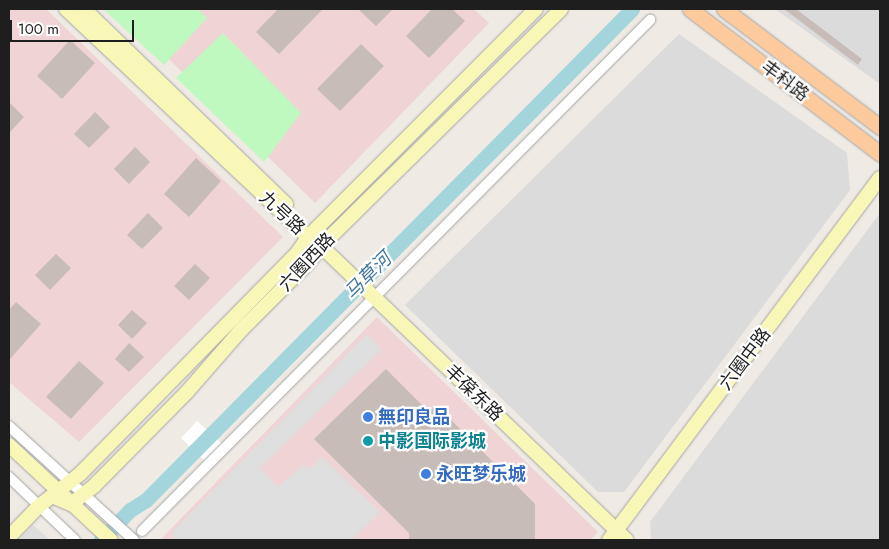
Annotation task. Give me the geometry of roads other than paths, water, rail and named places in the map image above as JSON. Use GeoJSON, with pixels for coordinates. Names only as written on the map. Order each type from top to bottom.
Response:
{"type":"FeatureCollection","features":[{"type":"Feature","properties":{"kind":"main road","name":"九号路"},"geometry":{"type":"LineString","coordinates":[[66,9],[311,234]]}},
{"type":"Feature","properties":{"kind":"main road","name":"九号路"},"geometry":{"type":"LineString","coordinates":[[84,9],[321,246]]}},
{"type":"Feature","properties":{"kind":"main road","name":"六圈西路"},"geometry":{"type":"LineString","coordinates":[[9,537],[39,506],[70,482],[298,252],[311,234],[536,9]]}},
{"type":"Feature","properties":{"kind":"main road","name":"六圈西路"},"geometry":{"type":"LineString","coordinates":[[71,504],[84,494],[187,392],[242,329],[309,262],[321,246],[561,9]]}},
{"type":"Feature","properties":{"kind":"main road","name":"丰科路"},"geometry":{"type":"LineString","coordinates":[[690,9],[880,154]]}},
{"type":"Feature","properties":{"kind":"main road","name":"丰科路"},"geometry":{"type":"LineString","coordinates":[[724,9],[880,127]]}},
{"type":"Feature","properties":{"kind":"main road","name":"六圈中路"},"geometry":{"type":"LineString","coordinates":[[618,537],[880,178]]}},
{"type":"Feature","properties":{"kind":"main road","name":"丰葆东路"},"geometry":{"type":"LineString","coordinates":[[321,246],[618,537]]}},
{"type":"Feature","properties":{"kind":"main road"},"geometry":{"type":"LineString","coordinates":[[9,446],[94,534],[111,540]]}},
{"type":"Feature","properties":{"kind":"main road"},"geometry":{"type":"LineString","coordinates":[[9,456],[55,494],[71,504],[94,534]]}},
{"type":"Feature","properties":{"kind":"street"},"geometry":{"type":"LineString","coordinates":[[142,531],[372,296],[650,20]]}},
{"type":"Feature","properties":{"kind":"street"},"geometry":{"type":"LineString","coordinates":[[9,426],[130,537]]}},
{"type":"Feature","properties":{"kind":"street"},"geometry":{"type":"LineString","coordinates":[[9,477],[76,540]]}},
{"type":"Feature","properties":{"kind":"waterway","name":"马草河"},"geometry":{"type":"LineString","coordinates":[[101,540],[130,510],[146,500],[632,9]]}},
{"type":"Feature","properties":{"kind":"place","name":"無印良品"},"geometry":{"type":"Point","coordinates":[368,417]}},
{"type":"Feature","properties":{"kind":"place","name":"中影国际影城"},"geometry":{"type":"Point","coordinates":[368,441]}},
{"type":"Feature","properties":{"kind":"place","name":"永旺梦乐城"},"geometry":{"type":"Point","coordinates":[426,474]}}]}
